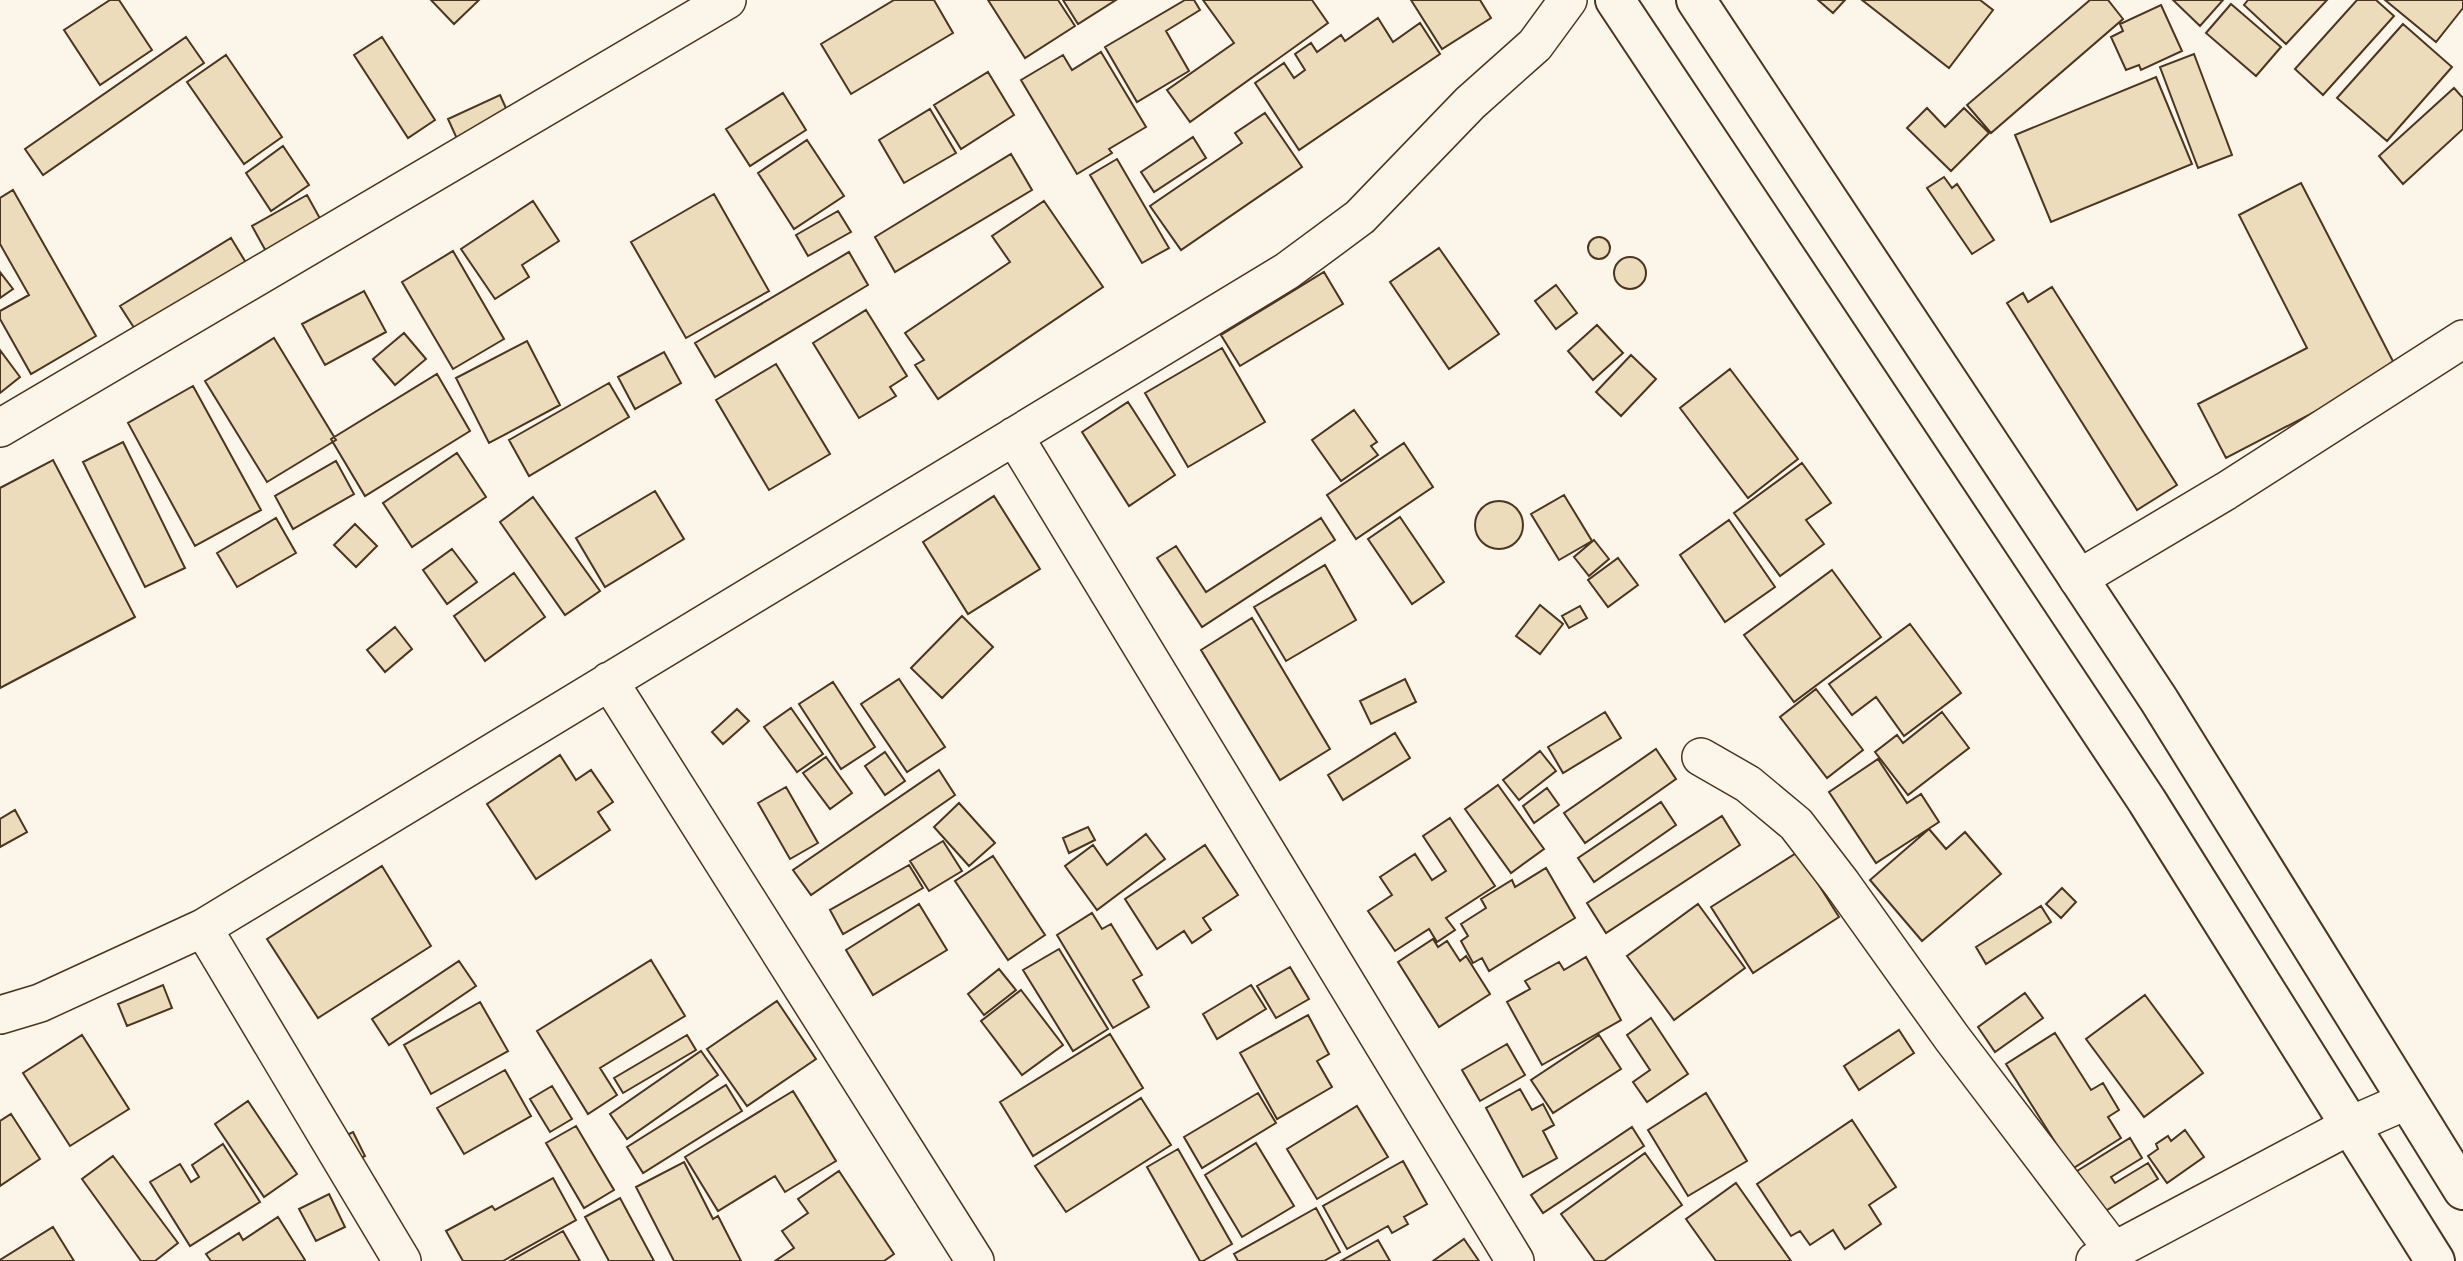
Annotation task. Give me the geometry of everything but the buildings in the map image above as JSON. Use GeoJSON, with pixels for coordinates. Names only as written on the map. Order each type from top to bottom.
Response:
{"type":"FeatureCollection","features":[{"type":"Feature","properties":{"kind":"main road"},"geometry":{"type":"LineString","coordinates":[[1615,0],[2147,801],[2435,1261]]}},
{"type":"Feature","properties":{"kind":"main road"},"geometry":{"type":"LineString","coordinates":[[1696,0],[2159,700],[2463,1191]]}},
{"type":"Feature","properties":{"kind":"street"},"geometry":{"type":"LineString","coordinates":[[0,428],[727,0]]}},
{"type":"Feature","properties":{"kind":"street"},"geometry":{"type":"LineString","coordinates":[[0,1015],[40,1003],[203,928],[1287,271],[1360,217],[1470,103],[1535,45],[1568,0]]}},
{"type":"Feature","properties":{"kind":"street"},"geometry":{"type":"LineString","coordinates":[[2078,579],[2226,491],[2463,339]]}},
{"type":"Feature","properties":{"kind":"street"},"geometry":{"type":"LineString","coordinates":[[1014,436],[1515,1261]]}},
{"type":"Feature","properties":{"kind":"street"},"geometry":{"type":"LineString","coordinates":[[609,681],[975,1261]]}},
{"type":"Feature","properties":{"kind":"street"},"geometry":{"type":"LineString","coordinates":[[1701,757],[1748,784],[1796,824],[1952,1038],[2104,1256],[2351,1125],[2406,1101]]}},
{"type":"Feature","properties":{"kind":"street"},"geometry":{"type":"LineString","coordinates":[[203,928],[402,1261]]}}]}
